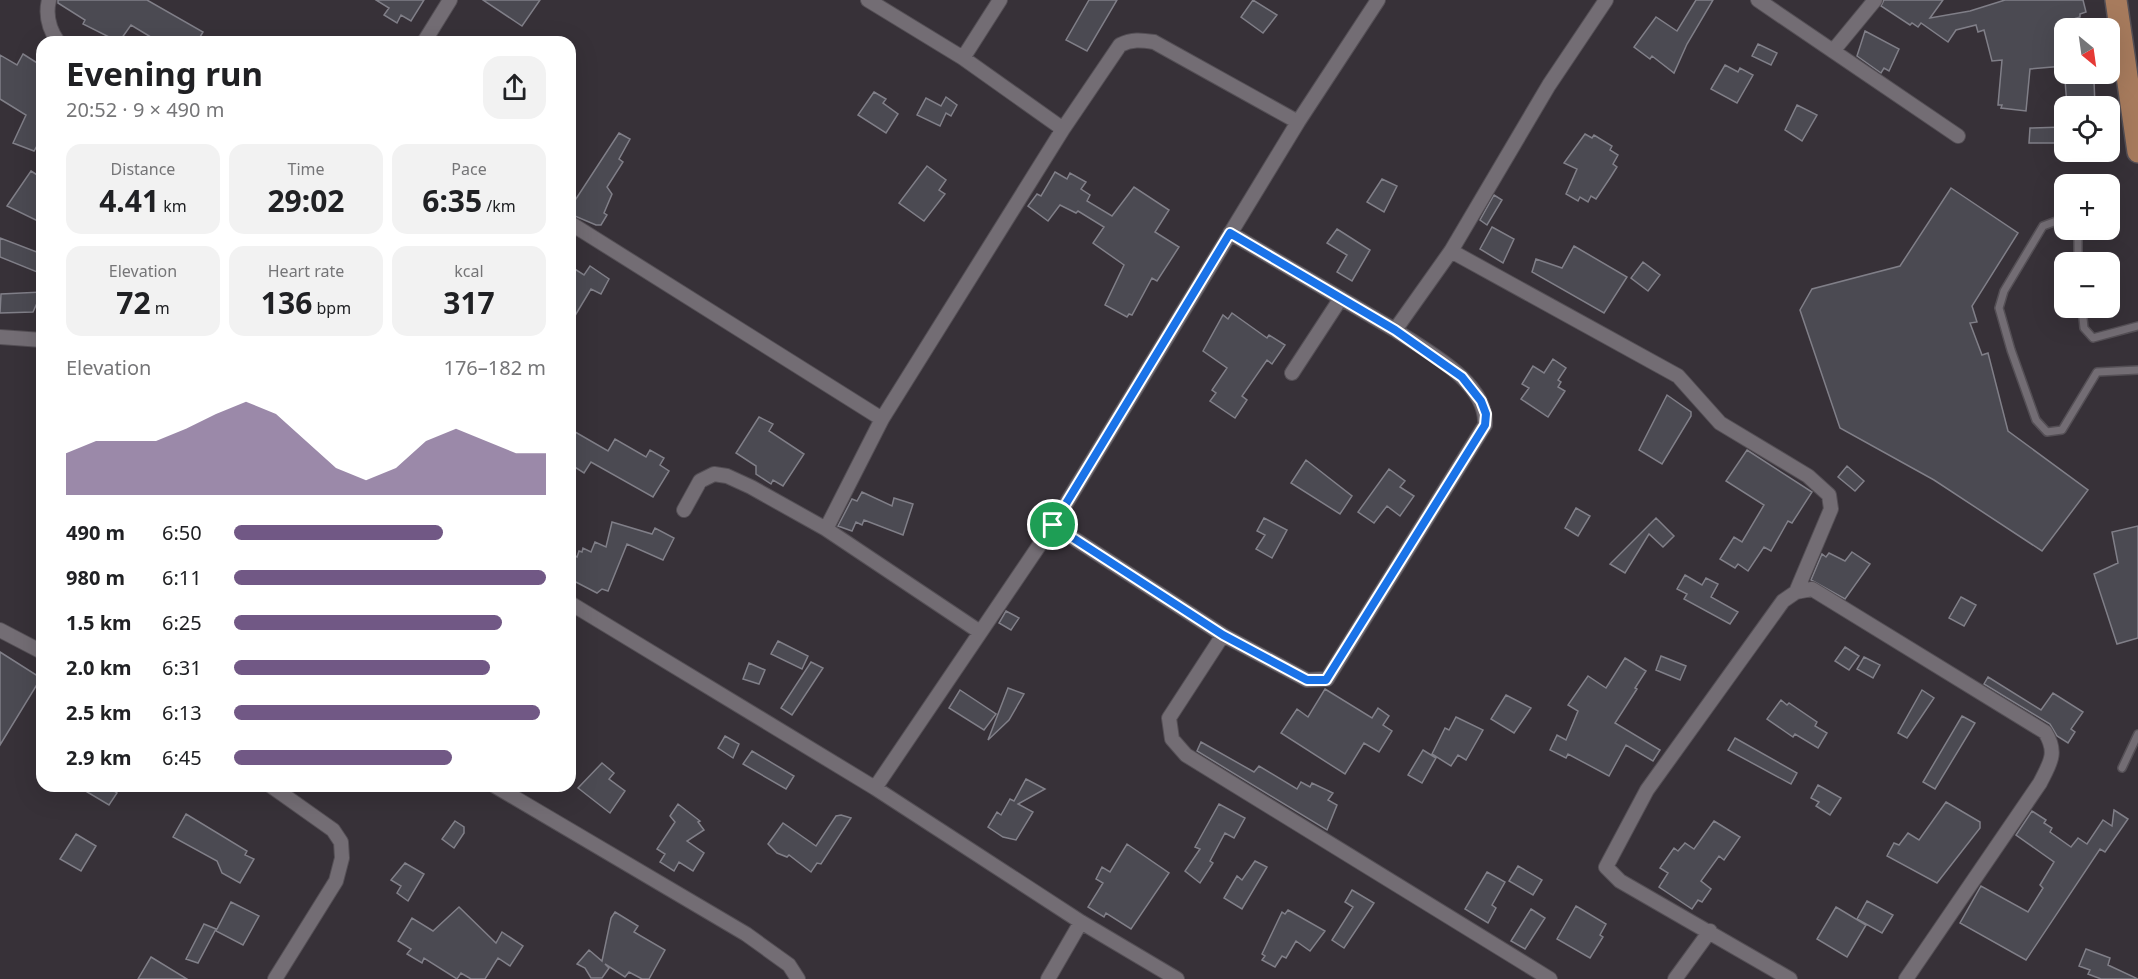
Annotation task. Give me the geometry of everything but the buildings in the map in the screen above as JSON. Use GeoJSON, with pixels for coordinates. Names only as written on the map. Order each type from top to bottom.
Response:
{"type":"FeatureCollection","features":[{"type":"Feature","properties":{"kind":"main road"},"geometry":{"type":"LineString","coordinates":[[2115,0],[2138,152]]}},
{"type":"Feature","properties":{"kind":"street"},"geometry":{"type":"LineString","coordinates":[[49,0],[46,10],[50,30],[54,36]]}},
{"type":"Feature","properties":{"kind":"street"},"geometry":{"type":"LineString","coordinates":[[428,36],[450,0]]}},
{"type":"Feature","properties":{"kind":"street"},"geometry":{"type":"LineString","coordinates":[[868,0],[963,58],[1063,129]]}},
{"type":"Feature","properties":{"kind":"street"},"geometry":{"type":"LineString","coordinates":[[963,58],[1000,0]]}},
{"type":"Feature","properties":{"kind":"street"},"geometry":{"type":"LineString","coordinates":[[875,789],[1053,525],[1298,122],[1378,0]]}},
{"type":"Feature","properties":{"kind":"street"},"geometry":{"type":"LineString","coordinates":[[1395,330],[1451,251],[1549,85],[1606,0]]}},
{"type":"Feature","properties":{"kind":"street"},"geometry":{"type":"LineString","coordinates":[[1758,0],[1958,136]]}},
{"type":"Feature","properties":{"kind":"street"},"geometry":{"type":"LineString","coordinates":[[1833,51],[1875,0]]}},
{"type":"Feature","properties":{"kind":"street"},"geometry":{"type":"LineString","coordinates":[[826,529],[882,419],[1063,129],[1120,45],[1130,40],[1154,42],[1298,122]]}},
{"type":"Feature","properties":{"kind":"street"},"geometry":{"type":"LineString","coordinates":[[576,227],[882,419]]}},
{"type":"Feature","properties":{"kind":"street"},"geometry":{"type":"LineString","coordinates":[[1053,525],[1223,635],[1307,680],[1326,680],[1485,425],[1486,414],[1473,388],[1395,330],[1230,233]]}},
{"type":"Feature","properties":{"kind":"street"},"geometry":{"type":"LineString","coordinates":[[1451,251],[1677,376],[1720,423],[1808,476],[1829,495],[1831,509],[1796,592]]}},
{"type":"Feature","properties":{"kind":"street"},"geometry":{"type":"LineString","coordinates":[[1292,373],[1341,298]]}},
{"type":"Feature","properties":{"kind":"street"},"geometry":{"type":"LineString","coordinates":[[0,338],[36,340]]}},
{"type":"Feature","properties":{"kind":"street"},"geometry":{"type":"LineString","coordinates":[[684,510],[700,482],[714,474],[727,476],[826,529],[980,632]]}},
{"type":"Feature","properties":{"kind":"street"},"geometry":{"type":"LineString","coordinates":[[1790,979],[1620,881],[1606,867],[1647,790],[1783,601],[1796,592],[1817,590],[2045,732],[2053,744],[2051,760],[2040,783],[1906,979]]}},
{"type":"Feature","properties":{"kind":"street"},"geometry":{"type":"LineString","coordinates":[[576,607],[875,789],[1081,922],[1177,979]]}},
{"type":"Feature","properties":{"kind":"street"},"geometry":{"type":"LineString","coordinates":[[0,630],[36,649]]}},
{"type":"Feature","properties":{"kind":"street"},"geometry":{"type":"LineString","coordinates":[[1223,635],[1169,718],[1172,739],[1186,756],[1550,979]]}},
{"type":"Feature","properties":{"kind":"street"},"geometry":{"type":"LineString","coordinates":[[275,979],[336,881],[342,858],[340,842],[333,830],[279,792]]}},
{"type":"Feature","properties":{"kind":"street"},"geometry":{"type":"LineString","coordinates":[[505,792],[746,934],[789,965],[798,979]]}},
{"type":"Feature","properties":{"kind":"street"},"geometry":{"type":"LineString","coordinates":[[1048,979],[1081,922]]}},
{"type":"Feature","properties":{"kind":"street"},"geometry":{"type":"LineString","coordinates":[[1675,979],[1710,931]]}},
{"type":"Feature","properties":{"kind":"lane"},"geometry":{"type":"LineString","coordinates":[[2054,222],[2043,226],[2004,291],[1999,308],[2036,420],[2047,432],[2062,430],[2097,372],[2138,370]]}},
{"type":"Feature","properties":{"kind":"lane"},"geometry":{"type":"LineString","coordinates":[[2083,318],[2084,328],[2093,338],[2138,326]]}},
{"type":"Feature","properties":{"kind":"lane"},"geometry":{"type":"LineString","coordinates":[[2122,768],[2138,734]]}},
{"type":"Feature","properties":{"kind":"route"},"geometry":{"type":"LineString","coordinates":[[1230,233],[1395,330],[1462,377],[1473,388],[1486,414],[1485,425],[1326,680],[1307,680],[1223,635],[1053,525],[1230,233]]}}]}
